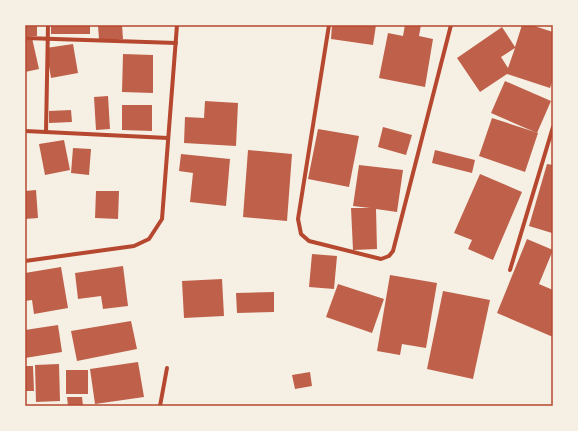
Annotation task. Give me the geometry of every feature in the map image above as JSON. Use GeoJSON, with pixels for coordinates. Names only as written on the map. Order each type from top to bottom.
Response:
{"type":"FeatureCollection","features":[{"type":"Feature","properties":{"kind":"street"},"geometry":{"type":"LineString","coordinates":[[46,132],[48,25]]}},
{"type":"Feature","properties":{"kind":"street"},"geometry":{"type":"LineString","coordinates":[[25,261],[134,246],[149,239],[162,219],[177,25]]}},
{"type":"Feature","properties":{"kind":"street"},"geometry":{"type":"LineString","coordinates":[[329,25],[298,219],[301,234],[309,241],[381,259],[389,256],[393,251],[451,25]]}},
{"type":"Feature","properties":{"kind":"street"},"geometry":{"type":"LineString","coordinates":[[25,38],[176,43]]}},
{"type":"Feature","properties":{"kind":"street"},"geometry":{"type":"LineString","coordinates":[[510,270],[553,127]]}},
{"type":"Feature","properties":{"kind":"street"},"geometry":{"type":"LineString","coordinates":[[25,132],[168,138]]}},
{"type":"Feature","properties":{"kind":"street"},"geometry":{"type":"LineString","coordinates":[[160,406],[167,368]]}},
{"type":"Feature","properties":{"kind":"building"},"geometry":{"type":"Polygon","coordinates":[[[25,25],[37,25],[37,36],[25,36],[25,25]]]}},
{"type":"Feature","properties":{"kind":"building"},"geometry":{"type":"Polygon","coordinates":[[[51,25],[90,25],[90,34],[51,34],[51,25]]]}},
{"type":"Feature","properties":{"kind":"building"},"geometry":{"type":"Polygon","coordinates":[[[98,25],[122,25],[123,39],[99,40],[98,25]]]}},
{"type":"Feature","properties":{"kind":"building"},"geometry":{"type":"Polygon","coordinates":[[[332,25],[376,25],[373,45],[331,39],[332,25]]]}},
{"type":"Feature","properties":{"kind":"building"},"geometry":{"type":"Polygon","coordinates":[[[405,25],[421,25],[419,36],[433,39],[425,87],[379,78],[388,33],[403,36],[405,25]]]}},
{"type":"Feature","properties":{"kind":"building"},"geometry":{"type":"Polygon","coordinates":[[[522,25],[531,25],[553,32],[553,79],[550,88],[507,74],[480,92],[457,58],[502,27],[515,47],[522,25]],[[515,48],[501,57],[508,68],[515,48]]]}},
{"type":"Feature","properties":{"kind":"building"},"geometry":{"type":"Polygon","coordinates":[[[32,38],[39,69],[25,72],[25,40],[32,38]]]}},
{"type":"Feature","properties":{"kind":"building"},"geometry":{"type":"Polygon","coordinates":[[[73,44],[78,73],[51,78],[46,48],[73,44]]]}},
{"type":"Feature","properties":{"kind":"building"},"geometry":{"type":"Polygon","coordinates":[[[123,54],[153,55],[153,93],[122,92],[123,54]]]}},
{"type":"Feature","properties":{"kind":"building"},"geometry":{"type":"Polygon","coordinates":[[[505,81],[551,101],[537,133],[491,113],[505,81]]]}},
{"type":"Feature","properties":{"kind":"building"},"geometry":{"type":"Polygon","coordinates":[[[108,96],[110,129],[96,130],[94,97],[108,96]]]}},
{"type":"Feature","properties":{"kind":"building"},"geometry":{"type":"Polygon","coordinates":[[[205,101],[238,103],[236,146],[184,143],[185,117],[204,118],[205,101]]]}},
{"type":"Feature","properties":{"kind":"building"},"geometry":{"type":"Polygon","coordinates":[[[122,105],[152,105],[152,131],[122,130],[122,105]]]}},
{"type":"Feature","properties":{"kind":"building"},"geometry":{"type":"Polygon","coordinates":[[[71,110],[72,122],[49,123],[49,111],[71,110]]]}},
{"type":"Feature","properties":{"kind":"building"},"geometry":{"type":"Polygon","coordinates":[[[492,118],[538,133],[525,172],[479,156],[492,118]]]}},
{"type":"Feature","properties":{"kind":"building"},"geometry":{"type":"Polygon","coordinates":[[[383,127],[412,135],[406,155],[378,147],[383,127]]]}},
{"type":"Feature","properties":{"kind":"building"},"geometry":{"type":"Polygon","coordinates":[[[318,129],[359,136],[349,187],[308,179],[318,129]]]}},
{"type":"Feature","properties":{"kind":"building"},"geometry":{"type":"Polygon","coordinates":[[[64,140],[70,170],[45,175],[39,144],[64,140]]]}},
{"type":"Feature","properties":{"kind":"building"},"geometry":{"type":"Polygon","coordinates":[[[73,148],[91,149],[89,175],[71,173],[73,148]]]}},
{"type":"Feature","properties":{"kind":"building"},"geometry":{"type":"Polygon","coordinates":[[[248,150],[292,154],[287,221],[243,217],[248,150]]]}},
{"type":"Feature","properties":{"kind":"building"},"geometry":{"type":"Polygon","coordinates":[[[435,150],[475,160],[472,173],[432,163],[435,150]]]}},
{"type":"Feature","properties":{"kind":"building"},"geometry":{"type":"Polygon","coordinates":[[[181,154],[230,159],[226,206],[190,202],[193,173],[179,171],[181,154]]]}},
{"type":"Feature","properties":{"kind":"building"},"geometry":{"type":"Polygon","coordinates":[[[547,164],[553,165],[552,233],[529,226],[547,164]]]}},
{"type":"Feature","properties":{"kind":"building"},"geometry":{"type":"Polygon","coordinates":[[[359,165],[403,170],[397,212],[376,209],[377,249],[353,250],[351,208],[370,208],[353,206],[359,165]]]}},
{"type":"Feature","properties":{"kind":"building"},"geometry":{"type":"Polygon","coordinates":[[[480,174],[522,192],[493,260],[468,249],[472,240],[454,233],[480,174]]]}},
{"type":"Feature","properties":{"kind":"building"},"geometry":{"type":"Polygon","coordinates":[[[36,190],[38,218],[25,219],[25,191],[36,190]]]}},
{"type":"Feature","properties":{"kind":"building"},"geometry":{"type":"Polygon","coordinates":[[[96,191],[119,191],[118,219],[95,218],[96,191]]]}},
{"type":"Feature","properties":{"kind":"building"},"geometry":{"type":"Polygon","coordinates":[[[527,239],[553,250],[539,284],[553,290],[553,337],[497,313],[527,239]]]}},
{"type":"Feature","properties":{"kind":"building"},"geometry":{"type":"Polygon","coordinates":[[[312,254],[337,256],[334,289],[309,287],[312,254]]]}},
{"type":"Feature","properties":{"kind":"building"},"geometry":{"type":"Polygon","coordinates":[[[123,266],[128,306],[103,309],[101,296],[78,299],[75,273],[123,266]]]}},
{"type":"Feature","properties":{"kind":"building"},"geometry":{"type":"Polygon","coordinates":[[[61,267],[68,308],[34,314],[32,300],[25,301],[25,273],[61,267]]]}},
{"type":"Feature","properties":{"kind":"building"},"geometry":{"type":"Polygon","coordinates":[[[390,275],[437,283],[426,348],[402,344],[400,355],[377,351],[390,275]]]}},
{"type":"Feature","properties":{"kind":"building"},"geometry":{"type":"Polygon","coordinates":[[[222,279],[224,316],[184,318],[182,281],[222,279]]]}},
{"type":"Feature","properties":{"kind":"building"},"geometry":{"type":"Polygon","coordinates":[[[338,284],[384,299],[372,333],[326,317],[338,284]]]}},
{"type":"Feature","properties":{"kind":"building"},"geometry":{"type":"Polygon","coordinates":[[[443,291],[490,300],[473,379],[427,369],[443,291]]]}},
{"type":"Feature","properties":{"kind":"building"},"geometry":{"type":"Polygon","coordinates":[[[274,292],[274,312],[237,313],[236,293],[274,292]]]}},
{"type":"Feature","properties":{"kind":"building"},"geometry":{"type":"Polygon","coordinates":[[[131,321],[137,349],[77,361],[71,331],[131,321]]]}},
{"type":"Feature","properties":{"kind":"building"},"geometry":{"type":"Polygon","coordinates":[[[58,325],[62,352],[25,358],[25,330],[58,325]]]}},
{"type":"Feature","properties":{"kind":"building"},"geometry":{"type":"Polygon","coordinates":[[[138,362],[144,397],[95,404],[90,369],[138,362]]]}},
{"type":"Feature","properties":{"kind":"building"},"geometry":{"type":"Polygon","coordinates":[[[59,364],[60,401],[36,402],[35,365],[59,364]]]}},
{"type":"Feature","properties":{"kind":"building"},"geometry":{"type":"Polygon","coordinates":[[[25,366],[33,366],[34,391],[25,391],[25,366]]]}},
{"type":"Feature","properties":{"kind":"building"},"geometry":{"type":"Polygon","coordinates":[[[66,370],[88,370],[88,394],[66,394],[66,370]]]}},
{"type":"Feature","properties":{"kind":"building"},"geometry":{"type":"Polygon","coordinates":[[[310,372],[312,386],[295,389],[292,375],[310,372]]]}},
{"type":"Feature","properties":{"kind":"building"},"geometry":{"type":"Polygon","coordinates":[[[67,397],[82,397],[83,406],[68,406],[67,397]]]}}]}
